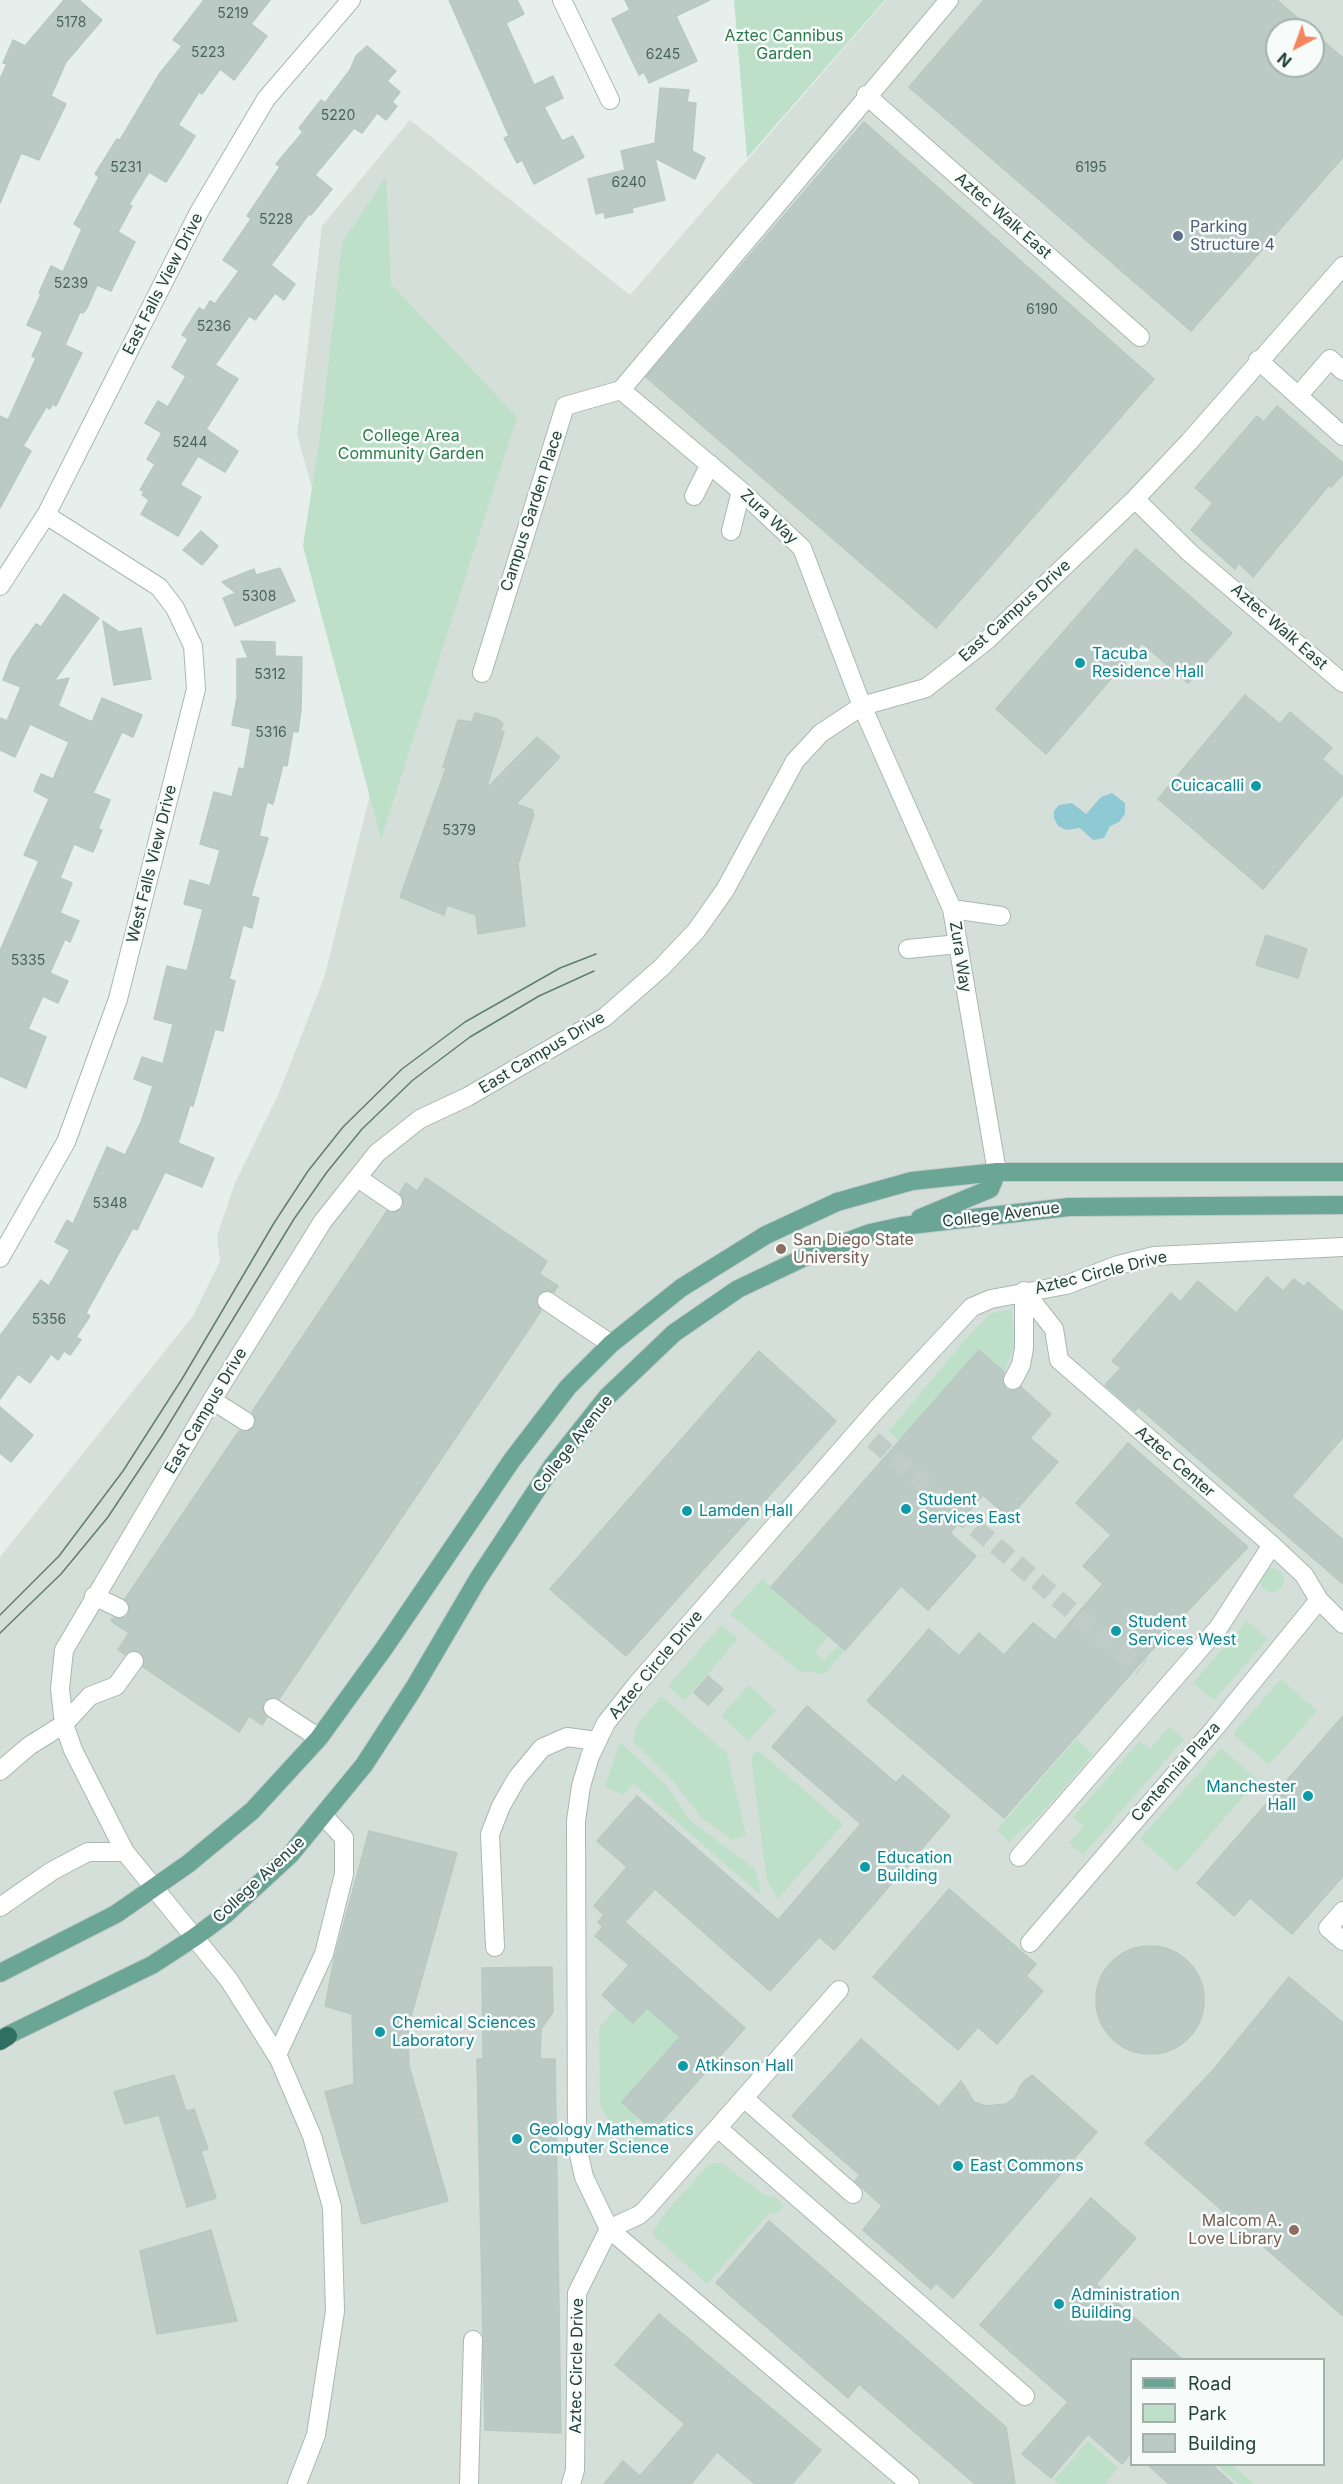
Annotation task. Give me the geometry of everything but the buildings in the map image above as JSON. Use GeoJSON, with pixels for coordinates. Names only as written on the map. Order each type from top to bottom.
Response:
{"type":"FeatureCollection","features":[{"type":"Feature","properties":{"kind":"main road"},"geometry":{"type":"LineString","coordinates":[[0,1973],[116,1914],[156,1887],[252,1811],[319,1738],[385,1647],[512,1460],[568,1387],[611,1344],[681,1288],[766,1235],[837,1203],[912,1181],[997,1172],[1343,1172]]}},
{"type":"Feature","properties":{"kind":"main road"},"geometry":{"type":"LineString","coordinates":[[902,1226],[990,1189],[997,1172]]}},
{"type":"Feature","properties":{"kind":"main road","name":"College Avenue"},"geometry":{"type":"LineString","coordinates":[[3,2038],[152,1965],[226,1914],[290,1855],[364,1765],[414,1688],[478,1579],[552,1465],[607,1397],[674,1333],[738,1289],[825,1250],[870,1233],[902,1226],[1069,1207],[1343,1205]]}},
{"type":"Feature","properties":{"kind":"street","name":"East Falls View Drive"},"geometry":{"type":"LineString","coordinates":[[0,586],[46,515],[199,212],[266,99],[351,0]]}},
{"type":"Feature","properties":{"kind":"street"},"geometry":{"type":"LineString","coordinates":[[562,0],[610,100]]}},
{"type":"Feature","properties":{"kind":"street"},"geometry":{"type":"LineString","coordinates":[[621,390],[866,95],[949,0]]}},
{"type":"Feature","properties":{"kind":"street","name":"Aztec Walk East"},"geometry":{"type":"LineString","coordinates":[[866,95],[1140,337]]}},
{"type":"Feature","properties":{"kind":"street","name":"East Campus Drive"},"geometry":{"type":"LineString","coordinates":[[297,2484],[316,2434],[334,2322],[332,2208],[312,2136],[277,2055],[229,1980],[156,1887],[124,1852],[73,1750],[64,1724],[60,1689],[64,1650],[212,1400],[323,1221],[377,1153],[420,1119],[467,1097],[605,1017],[661,968],[696,931],[725,890],[795,761],[821,733],[862,706],[926,688],[986,641],[1135,499],[1189,442],[1258,360],[1343,266]]}},
{"type":"Feature","properties":{"kind":"street"},"geometry":{"type":"LineString","coordinates":[[1298,396],[1330,359],[1343,371]]}},
{"type":"Feature","properties":{"kind":"street"},"geometry":{"type":"LineString","coordinates":[[1258,360],[1343,436]]}},
{"type":"Feature","properties":{"kind":"street","name":"Campus Garden Place"},"geometry":{"type":"LineString","coordinates":[[482,673],[513,567],[550,460],[565,406],[621,390]]}},
{"type":"Feature","properties":{"kind":"street","name":"Zura Way"},"geometry":{"type":"LineString","coordinates":[[621,390],[741,491],[802,548],[862,706],[952,909],[997,1172]]}},
{"type":"Feature","properties":{"kind":"street"},"geometry":{"type":"LineString","coordinates":[[694,496],[710,464]]}},
{"type":"Feature","properties":{"kind":"street"},"geometry":{"type":"LineString","coordinates":[[730,531],[741,491]]}},
{"type":"Feature","properties":{"kind":"street","name":"Aztec Walk East"},"geometry":{"type":"LineString","coordinates":[[1135,499],[1190,553],[1343,683]]}},
{"type":"Feature","properties":{"kind":"street","name":"West Falls View Drive"},"geometry":{"type":"LineString","coordinates":[[0,1258],[66,1142],[118,999],[195,689],[193,646],[175,608],[159,587],[46,515]]}},
{"type":"Feature","properties":{"kind":"street"},"geometry":{"type":"LineString","coordinates":[[952,909],[1002,916]]}},
{"type":"Feature","properties":{"kind":"street"},"geometry":{"type":"LineString","coordinates":[[908,949],[958,944]]}},
{"type":"Feature","properties":{"kind":"street"},"geometry":{"type":"LineString","coordinates":[[357,1178],[393,1202]]}},
{"type":"Feature","properties":{"kind":"street","name":"Aztec Circle Drive"},"geometry":{"type":"LineString","coordinates":[[571,2484],[575,2470],[577,2293],[609,2229],[584,2177],[577,2146],[576,1821],[581,1786],[606,1723],[637,1684],[955,1322],[972,1307],[1024,1292],[1066,1285],[1118,1265],[1154,1256],[1343,1247]]}},
{"type":"Feature","properties":{"kind":"street"},"geometry":{"type":"LineString","coordinates":[[1013,1380],[1022,1365],[1024,1292]]}},
{"type":"Feature","properties":{"kind":"street","name":"Aztec Center"},"geometry":{"type":"LineString","coordinates":[[1024,1292],[1054,1329],[1059,1360],[1272,1545],[1304,1575],[1319,1600],[1343,1624]]}},
{"type":"Feature","properties":{"kind":"street"},"geometry":{"type":"LineString","coordinates":[[547,1301],[611,1344]]}},
{"type":"Feature","properties":{"kind":"street"},"geometry":{"type":"LineString","coordinates":[[212,1400],[245,1421]]}},
{"type":"Feature","properties":{"kind":"street"},"geometry":{"type":"LineString","coordinates":[[1019,1857],[1219,1627],[1272,1545]]}},
{"type":"Feature","properties":{"kind":"street"},"geometry":{"type":"LineString","coordinates":[[94,1596],[119,1608]]}},
{"type":"Feature","properties":{"kind":"street","name":"Centennial Plaza"},"geometry":{"type":"LineString","coordinates":[[1030,1943],[1214,1728],[1319,1600]]}},
{"type":"Feature","properties":{"kind":"street"},"geometry":{"type":"LineString","coordinates":[[0,1771],[29,1746],[64,1724],[90,1696],[116,1686],[134,1661]]}},
{"type":"Feature","properties":{"kind":"street"},"geometry":{"type":"LineString","coordinates":[[273,1708],[319,1738]]}},
{"type":"Feature","properties":{"kind":"street"},"geometry":{"type":"LineString","coordinates":[[495,1947],[490,1834],[501,1806],[517,1778],[542,1748],[567,1737],[597,1741]]}},
{"type":"Feature","properties":{"kind":"street"},"geometry":{"type":"LineString","coordinates":[[277,2055],[324,1954],[344,1874],[344,1838],[323,1815]]}},
{"type":"Feature","properties":{"kind":"street"},"geometry":{"type":"LineString","coordinates":[[0,1906],[52,1871],[88,1852],[124,1852]]}},
{"type":"Feature","properties":{"kind":"street"},"geometry":{"type":"LineString","coordinates":[[1343,1911],[1328,1928],[1343,1941]]}},
{"type":"Feature","properties":{"kind":"street"},"geometry":{"type":"LineString","coordinates":[[839,1990],[719,2129],[639,2215],[609,2229],[910,2484]]}},
{"type":"Feature","properties":{"kind":"street"},"geometry":{"type":"LineString","coordinates":[[745,2099],[853,2194]]}},
{"type":"Feature","properties":{"kind":"street"},"geometry":{"type":"LineString","coordinates":[[719,2129],[1025,2396]]}},
{"type":"Feature","properties":{"kind":"street"},"geometry":{"type":"LineString","coordinates":[[469,2484],[473,2340]]}},
{"type":"Feature","properties":{"kind":"shaded area","name":"San Diego State University"},"geometry":{"type":"Polygon","coordinates":[[[886,0],[1343,0],[1343,2484],[0,2484],[0,1557],[193,1316],[220,1261],[217,1236],[235,1183],[279,1093],[325,975],[374,779],[356,643],[297,435],[322,226],[410,120],[630,295],[886,0]]]}},
{"type":"Feature","properties":{"kind":"green space","name":"Aztec Cannibus Garden"},"geometry":{"type":"Polygon","coordinates":[[[734,0],[885,0],[747,158],[734,0]]]}},
{"type":"Feature","properties":{"kind":"green space","name":"College Area Community Garden"},"geometry":{"type":"Polygon","coordinates":[[[386,177],[391,284],[517,417],[381,839],[303,546],[321,430],[342,243],[386,177]]]}},
{"type":"Feature","properties":{"kind":"green space"},"geometry":{"type":"Polygon","coordinates":[[[1012,1309],[1014,1347],[1004,1372],[978,1350],[899,1441],[889,1431],[964,1341],[991,1313],[1012,1309]]]}},
{"type":"Feature","properties":{"kind":"green space"},"geometry":{"type":"Polygon","coordinates":[[[1272,1568],[1281,1571],[1284,1580],[1281,1589],[1272,1592],[1263,1589],[1260,1580],[1263,1571],[1272,1568]]]}},
{"type":"Feature","properties":{"kind":"green space"},"geometry":{"type":"Polygon","coordinates":[[[762,1579],[828,1637],[815,1652],[824,1661],[839,1645],[845,1650],[825,1674],[799,1671],[730,1614],[762,1579]]]}},
{"type":"Feature","properties":{"kind":"green space"},"geometry":{"type":"Polygon","coordinates":[[[1247,1621],[1268,1639],[1214,1700],[1193,1683],[1247,1621]]]}},
{"type":"Feature","properties":{"kind":"green space"},"geometry":{"type":"Polygon","coordinates":[[[721,1625],[738,1639],[685,1701],[668,1686],[721,1625]]]}},
{"type":"Feature","properties":{"kind":"green space"},"geometry":{"type":"Polygon","coordinates":[[[1281,1679],[1317,1711],[1269,1765],[1233,1734],[1281,1679]]]}},
{"type":"Feature","properties":{"kind":"green space"},"geometry":{"type":"Polygon","coordinates":[[[749,1685],[776,1710],[748,1741],[721,1716],[749,1685]]]}},
{"type":"Feature","properties":{"kind":"green space"},"geometry":{"type":"Polygon","coordinates":[[[661,1696],[727,1753],[746,1835],[732,1840],[701,1817],[673,1781],[633,1742],[637,1725],[661,1696]]]}},
{"type":"Feature","properties":{"kind":"green space"},"geometry":{"type":"Polygon","coordinates":[[[1169,1727],[1184,1739],[1083,1855],[1069,1843],[1084,1826],[1073,1817],[1140,1741],[1150,1749],[1169,1727]]]}},
{"type":"Feature","properties":{"kind":"green space"},"geometry":{"type":"Polygon","coordinates":[[[1076,1739],[1093,1754],[1042,1813],[1009,1842],[997,1830],[1076,1739]]]}},
{"type":"Feature","properties":{"kind":"green space"},"geometry":{"type":"Polygon","coordinates":[[[620,1742],[666,1785],[691,1821],[755,1869],[761,1889],[759,1894],[633,1783],[624,1795],[605,1787],[620,1742]]]}},
{"type":"Feature","properties":{"kind":"green space"},"geometry":{"type":"Polygon","coordinates":[[[1221,1748],[1258,1780],[1177,1872],[1140,1839],[1221,1748]]]}},
{"type":"Feature","properties":{"kind":"green space"},"geometry":{"type":"Polygon","coordinates":[[[758,1750],[843,1824],[778,1899],[767,1881],[751,1757],[758,1750]]]}},
{"type":"Feature","properties":{"kind":"green space"},"geometry":{"type":"Polygon","coordinates":[[[616,2008],[633,2023],[647,2008],[686,2029],[622,2102],[638,2117],[632,2124],[650,2139],[640,2151],[609,2123],[600,2105],[599,2028],[616,2008]]]}},
{"type":"Feature","properties":{"kind":"green space"},"geometry":{"type":"Polygon","coordinates":[[[722,2163],[764,2195],[775,2197],[784,2206],[776,2214],[770,2212],[707,2284],[652,2234],[666,2212],[709,2164],[722,2163]]]}},
{"type":"Feature","properties":{"kind":"green space"},"geometry":{"type":"Polygon","coordinates":[[[1088,2441],[1118,2468],[1105,2484],[1059,2484],[1054,2480],[1088,2441]]]}},
{"type":"Feature","properties":{"kind":"green space"},"geometry":{"type":"Polygon","coordinates":[[[1218,2466],[1233,2466],[1255,2484],[1239,2484],[1218,2466]]]}},
{"type":"Feature","properties":{"kind":"water"},"geometry":{"type":"Polygon","coordinates":[[[1112,793],[1125,803],[1125,814],[1119,822],[1110,826],[1104,838],[1093,840],[1080,828],[1066,830],[1058,826],[1054,818],[1054,811],[1059,805],[1072,803],[1086,814],[1101,797],[1112,793]]]}},
{"type":"Feature","properties":{"kind":"tunnel"},"geometry":{"type":"LineString","coordinates":[[873,1440],[1107,1641],[1142,1667]]}},
{"type":"Feature","properties":{"kind":"tram line"},"geometry":{"type":"LineString","coordinates":[[0,1615],[59,1556],[123,1471],[182,1379],[274,1223],[308,1171],[343,1127],[402,1069],[465,1022],[560,968],[596,954]]}},
{"type":"Feature","properties":{"kind":"tram line"},"geometry":{"type":"LineString","coordinates":[[0,1633],[61,1574],[108,1517],[163,1434],[294,1219],[327,1172],[362,1129],[413,1080],[470,1037],[539,996],[594,971]]}},
{"type":"Feature","properties":{"kind":"place","name":"Parking Structure 4"},"geometry":{"type":"Point","coordinates":[1178,236]}},
{"type":"Feature","properties":{"kind":"place","name":"Tacuba Residence Hall"},"geometry":{"type":"Point","coordinates":[1080,663]}},
{"type":"Feature","properties":{"kind":"place","name":"Cuicacalli"},"geometry":{"type":"Point","coordinates":[1256,786]}},
{"type":"Feature","properties":{"kind":"place","name":"San Diego State University"},"geometry":{"type":"Point","coordinates":[781,1249]}},
{"type":"Feature","properties":{"kind":"place","name":"Student Services East"},"geometry":{"type":"Point","coordinates":[906,1509]}},
{"type":"Feature","properties":{"kind":"place","name":"Lamden Hall"},"geometry":{"type":"Point","coordinates":[687,1511]}},
{"type":"Feature","properties":{"kind":"place","name":"Student Services West"},"geometry":{"type":"Point","coordinates":[1116,1631]}},
{"type":"Feature","properties":{"kind":"place","name":"Manchester Hall"},"geometry":{"type":"Point","coordinates":[1308,1796]}},
{"type":"Feature","properties":{"kind":"place","name":"Education Building"},"geometry":{"type":"Point","coordinates":[865,1867]}},
{"type":"Feature","properties":{"kind":"place","name":"Chemical Sciences Laboratory"},"geometry":{"type":"Point","coordinates":[380,2032]}},
{"type":"Feature","properties":{"kind":"place","name":"Atkinson Hall"},"geometry":{"type":"Point","coordinates":[683,2066]}},
{"type":"Feature","properties":{"kind":"place","name":"Geology Mathematics Computer Science"},"geometry":{"type":"Point","coordinates":[517,2139]}},
{"type":"Feature","properties":{"kind":"place","name":"East Commons"},"geometry":{"type":"Point","coordinates":[958,2166]}},
{"type":"Feature","properties":{"kind":"place","name":"Malcom A. Love Library"},"geometry":{"type":"Point","coordinates":[1294,2230]}},
{"type":"Feature","properties":{"kind":"place","name":"Administration Building"},"geometry":{"type":"Point","coordinates":[1059,2304]}}]}
